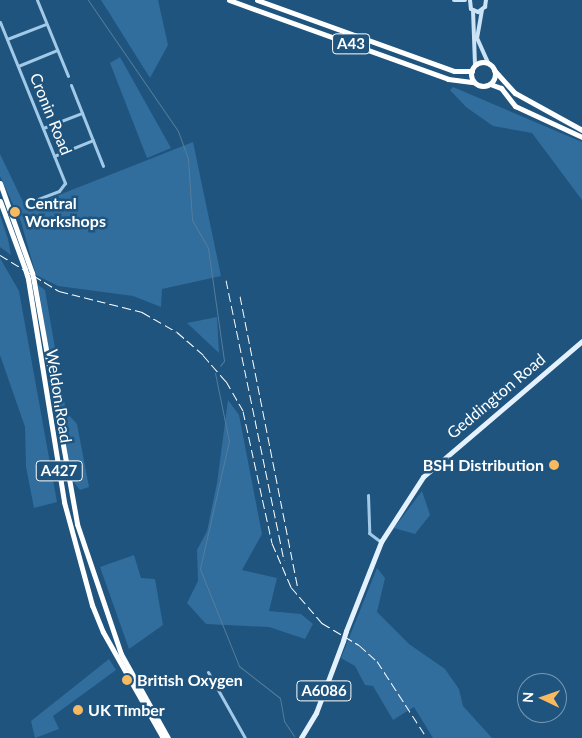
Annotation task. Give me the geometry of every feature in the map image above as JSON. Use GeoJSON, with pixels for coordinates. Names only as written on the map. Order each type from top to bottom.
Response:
{"type":"FeatureCollection","features":[{"type":"Feature","properties":{"kind":"highway","name":"A43"},"geometry":{"type":"LineString","coordinates":[[229,0],[448,79],[490,84],[501,88],[515,106],[582,137]]}},
{"type":"Feature","properties":{"kind":"highway","name":"A43"},"geometry":{"type":"LineString","coordinates":[[257,0],[454,71],[472,71]]}},
{"type":"Feature","properties":{"kind":"highway"},"geometry":{"type":"LineString","coordinates":[[474,82],[472,71],[475,65],[488,63],[514,93],[582,130]]}},
{"type":"Feature","properties":{"kind":"highway"},"geometry":{"type":"LineString","coordinates":[[490,84],[494,70]]}},
{"type":"Feature","properties":{"kind":"highway","name":"Weldon Road"},"geometry":{"type":"LineString","coordinates":[[0,184],[32,272],[72,501],[119,655]]}},
{"type":"Feature","properties":{"kind":"highway","name":"Weldon Road"},"geometry":{"type":"LineString","coordinates":[[0,201],[28,278],[64,502],[92,605],[119,655]]}},
{"type":"Feature","properties":{"kind":"highway","name":"A427"},"geometry":{"type":"LineString","coordinates":[[119,655],[163,738]]}},
{"type":"Feature","properties":{"kind":"highway","name":"A427"},"geometry":{"type":"LineString","coordinates":[[122,662],[168,738]]}},
{"type":"Feature","properties":{"kind":"main road","name":"Geddington Road"},"geometry":{"type":"LineString","coordinates":[[301,738],[316,713],[381,542],[403,504],[441,458],[582,341]]}},
{"type":"Feature","properties":{"kind":"street"},"geometry":{"type":"LineString","coordinates":[[37,0],[68,76]]}},
{"type":"Feature","properties":{"kind":"street"},"geometry":{"type":"LineString","coordinates":[[233,0],[241,4]]}},
{"type":"Feature","properties":{"kind":"street"},"geometry":{"type":"LineString","coordinates":[[454,0],[470,2],[475,65]]}},
{"type":"Feature","properties":{"kind":"street"},"geometry":{"type":"LineString","coordinates":[[486,0],[482,10],[477,38],[488,63]]}},
{"type":"Feature","properties":{"kind":"street"},"geometry":{"type":"LineString","coordinates":[[472,10],[482,10]]}},
{"type":"Feature","properties":{"kind":"street","name":"Cronin Road"},"geometry":{"type":"LineString","coordinates":[[0,22],[54,156],[64,188],[36,200]]}},
{"type":"Feature","properties":{"kind":"street"},"geometry":{"type":"LineString","coordinates":[[7,39],[46,24]]}},
{"type":"Feature","properties":{"kind":"street"},"geometry":{"type":"LineString","coordinates":[[18,66],[57,50]]}},
{"type":"Feature","properties":{"kind":"street"},"geometry":{"type":"LineString","coordinates":[[71,85],[104,166]]}},
{"type":"Feature","properties":{"kind":"street"},"geometry":{"type":"LineString","coordinates":[[43,128],[82,113]]}},
{"type":"Feature","properties":{"kind":"street"},"geometry":{"type":"LineString","coordinates":[[54,156],[93,140]]}},
{"type":"Feature","properties":{"kind":"street"},"geometry":{"type":"LineString","coordinates":[[368,495],[370,533],[381,542]]}},
{"type":"Feature","properties":{"kind":"street"},"geometry":{"type":"LineString","coordinates":[[208,672],[245,738]]}},
{"type":"Feature","properties":{"kind":"shaded area"},"geometry":{"type":"Polygon","coordinates":[[[101,0],[158,0],[168,45],[150,78],[101,0]]]}},
{"type":"Feature","properties":{"kind":"shaded area"},"geometry":{"type":"Polygon","coordinates":[[[120,57],[171,148],[147,158],[110,63],[120,57]]]}},
{"type":"Feature","properties":{"kind":"shaded area"},"geometry":{"type":"Polygon","coordinates":[[[453,87],[582,142],[582,200],[532,133],[493,126],[466,107],[450,90],[453,87]]]}},
{"type":"Feature","properties":{"kind":"shaded area"},"geometry":{"type":"Polygon","coordinates":[[[193,142],[221,276],[162,289],[161,307],[133,296],[58,286],[36,275],[21,222],[0,176],[0,154],[26,208],[193,142]]]}},
{"type":"Feature","properties":{"kind":"shaded area"},"geometry":{"type":"Polygon","coordinates":[[[0,215],[8,239],[11,255],[0,247],[0,215]]]}},
{"type":"Feature","properties":{"kind":"shaded area"},"geometry":{"type":"Polygon","coordinates":[[[0,258],[19,291],[57,502],[34,508],[26,467],[25,427],[0,355],[0,258]]]}},
{"type":"Feature","properties":{"kind":"shaded area"},"geometry":{"type":"Polygon","coordinates":[[[38,285],[45,290],[66,412],[77,424],[89,487],[80,490],[69,476],[38,285]]]}},
{"type":"Feature","properties":{"kind":"shaded area"},"geometry":{"type":"Polygon","coordinates":[[[217,317],[219,352],[219,353],[187,323],[217,317]]]}},
{"type":"Feature","properties":{"kind":"shaded area"},"geometry":{"type":"Polygon","coordinates":[[[228,400],[239,415],[262,534],[242,570],[277,578],[269,611],[301,614],[313,624],[305,639],[269,627],[206,624],[187,603],[198,581],[197,550],[207,531],[217,483],[228,400]]]}},
{"type":"Feature","properties":{"kind":"shaded area"},"geometry":{"type":"Polygon","coordinates":[[[422,491],[430,515],[415,534],[394,528],[422,491]]]}},
{"type":"Feature","properties":{"kind":"shaded area"},"geometry":{"type":"Polygon","coordinates":[[[134,555],[141,578],[155,579],[163,625],[129,649],[100,567],[134,555]]]}},
{"type":"Feature","properties":{"kind":"shaded area"},"geometry":{"type":"Polygon","coordinates":[[[377,568],[385,578],[377,612],[409,644],[445,669],[459,689],[463,706],[492,738],[433,738],[414,707],[393,720],[373,686],[365,685],[355,666],[341,658],[377,568]]]}},
{"type":"Feature","properties":{"kind":"shaded area"},"geometry":{"type":"Polygon","coordinates":[[[109,659],[116,670],[53,716],[59,729],[35,738],[31,721],[109,659]]]}},
{"type":"Feature","properties":{"kind":"waterway"},"geometry":{"type":"LineString","coordinates":[[88,0],[178,131],[188,159],[192,220],[208,248],[224,361],[220,366]]}},
{"type":"Feature","properties":{"kind":"waterway"},"geometry":{"type":"LineString","coordinates":[[215,373],[229,441],[200,569],[239,666],[280,698],[284,721],[294,736]]}},
{"type":"Feature","properties":{"kind":"railway"},"geometry":{"type":"LineString","coordinates":[[0,255],[59,291],[142,312],[177,332],[203,355],[226,381],[243,411],[272,543],[291,587],[322,623],[359,645],[377,661],[427,738]]}},
{"type":"Feature","properties":{"kind":"railway"},"geometry":{"type":"LineString","coordinates":[[226,280],[284,560]]}},
{"type":"Feature","properties":{"kind":"railway"},"geometry":{"type":"LineString","coordinates":[[240,296],[298,588]]}},
{"type":"Feature","properties":{"kind":"place","name":"Central Workshops"},"geometry":{"type":"Point","coordinates":[15,212]}},
{"type":"Feature","properties":{"kind":"place","name":"BSH Distribution"},"geometry":{"type":"Point","coordinates":[554,465]}},
{"type":"Feature","properties":{"kind":"place","name":"British Oxygen"},"geometry":{"type":"Point","coordinates":[127,680]}},
{"type":"Feature","properties":{"kind":"place","name":"UK Timber"},"geometry":{"type":"Point","coordinates":[78,710]}}]}
